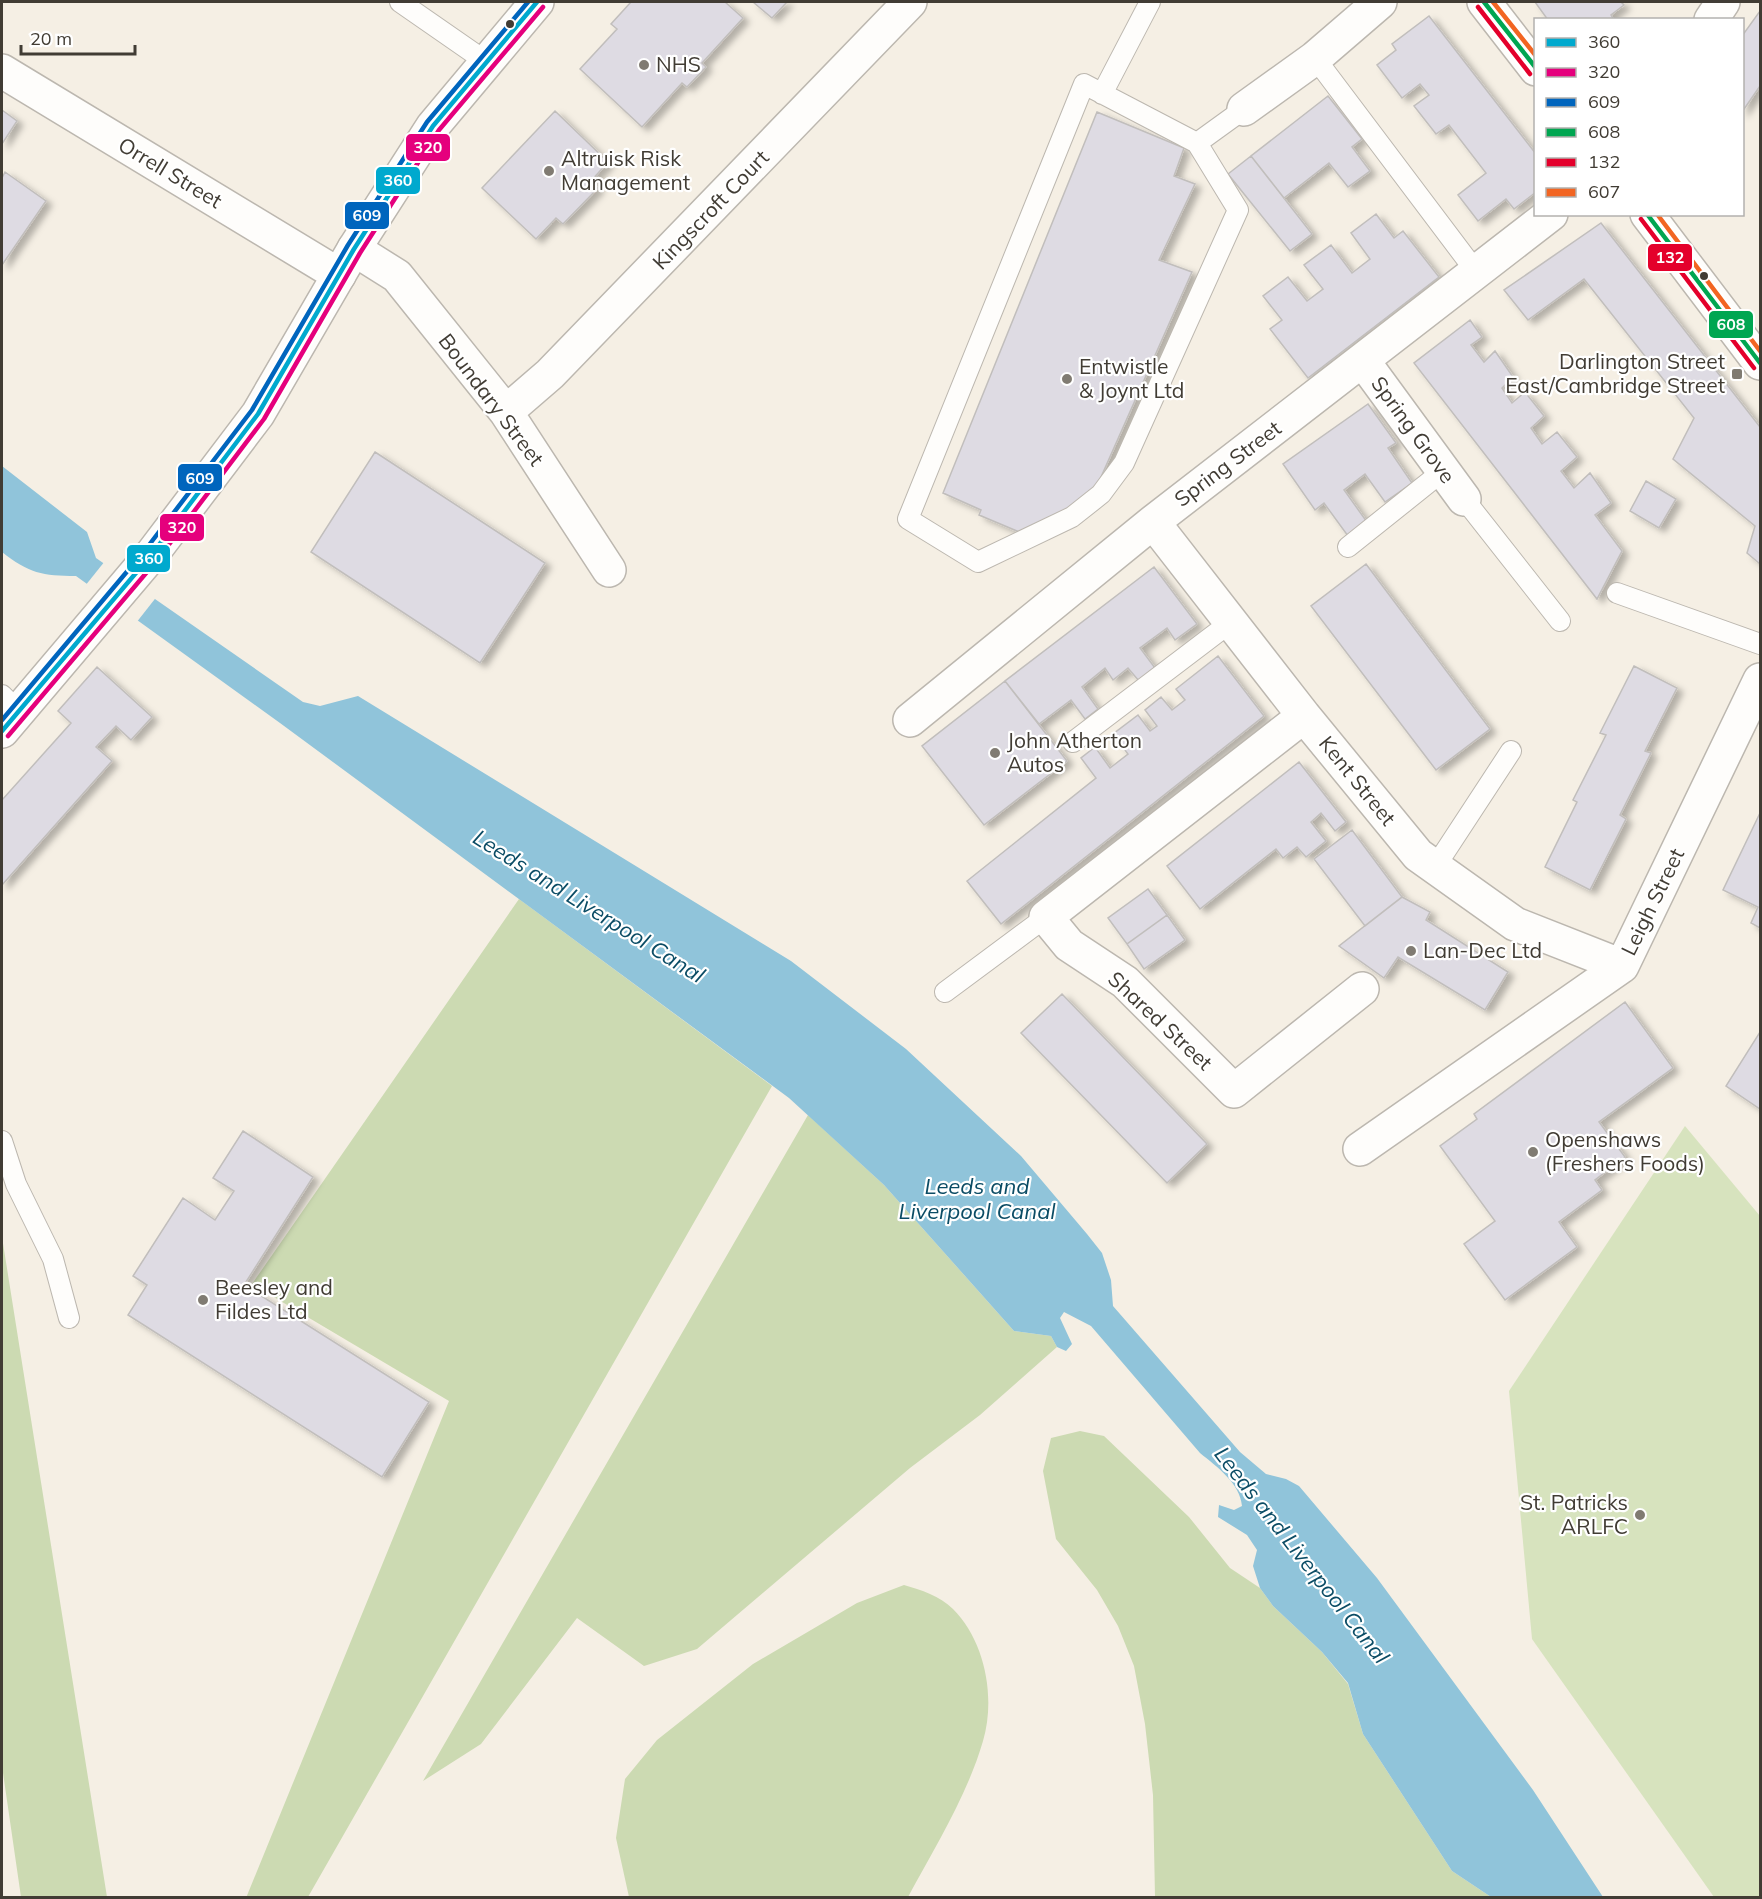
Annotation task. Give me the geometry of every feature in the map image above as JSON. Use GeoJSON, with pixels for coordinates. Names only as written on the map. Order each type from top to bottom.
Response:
{"type":"FeatureCollection","features":[{"type":"Feature","properties":{"kind":"main road"},"geometry":{"type":"LineString","coordinates":[[7,713],[89,632],[146,562],[258,414],[346,262],[433,126],[485,61],[537,2]]}},
{"type":"Feature","properties":{"kind":"main road","name":"Kingscroft Court"},"geometry":{"type":"LineString","coordinates":[[506,412],[550,374],[910,2]]}},
{"type":"Feature","properties":{"kind":"main road"},"geometry":{"type":"LineString","coordinates":[[1244,109],[1315,58],[1380,2]]}},
{"type":"Feature","properties":{"kind":"main road"},"geometry":{"type":"LineString","coordinates":[[1484,2],[1534,66]]}},
{"type":"Feature","properties":{"kind":"main road"},"geometry":{"type":"LineString","coordinates":[[1712,18],[1723,2]]}},
{"type":"Feature","properties":{"kind":"main road","name":"Orrell Street"},"geometry":{"type":"LineString","coordinates":[[2,71],[346,262]]}},
{"type":"Feature","properties":{"kind":"main road","name":"Spring Street"},"geometry":{"type":"LineString","coordinates":[[910,720],[1153,522],[1548,216]]}},
{"type":"Feature","properties":{"kind":"main road"},"geometry":{"type":"LineString","coordinates":[[1649,216],[1761,363]]}},
{"type":"Feature","properties":{"kind":"main road","name":"Boundary Street"},"geometry":{"type":"LineString","coordinates":[[346,262],[397,276],[506,412],[609,570]]}},
{"type":"Feature","properties":{"kind":"main road","name":"Spring Grove"},"geometry":{"type":"LineString","coordinates":[[1363,361],[1464,499]]}},
{"type":"Feature","properties":{"kind":"main road","name":"Kent Street"},"geometry":{"type":"LineString","coordinates":[[1153,522],[1304,716],[1418,855],[1515,924],[1622,966]]}},
{"type":"Feature","properties":{"kind":"main road","name":"Leigh Street"},"geometry":{"type":"LineString","coordinates":[[1360,1149],[1622,966],[1761,680]]}},
{"type":"Feature","properties":{"kind":"main road"},"geometry":{"type":"LineString","coordinates":[[1046,917],[1304,716]]}},
{"type":"Feature","properties":{"kind":"main road","name":"Shared Street"},"geometry":{"type":"LineString","coordinates":[[1046,917],[1069,945],[1125,982],[1234,1091],[1362,989]]}},
{"type":"Feature","properties":{"kind":"lane"},"geometry":{"type":"LineString","coordinates":[[400,2],[485,61]]}},
{"type":"Feature","properties":{"kind":"lane"},"geometry":{"type":"LineString","coordinates":[[1102,94],[1150,2]]}},
{"type":"Feature","properties":{"kind":"lane"},"geometry":{"type":"LineString","coordinates":[[1315,58],[1477,273]]}},
{"type":"Feature","properties":{"kind":"lane"},"geometry":{"type":"LineString","coordinates":[[1084,84],[1197,143],[1238,210],[1125,463],[1101,494],[1072,516],[978,562],[908,519],[1084,84]]}},
{"type":"Feature","properties":{"kind":"lane"},"geometry":{"type":"LineString","coordinates":[[1197,143],[1244,109]]}},
{"type":"Feature","properties":{"kind":"lane"},"geometry":{"type":"LineString","coordinates":[[1348,547],[1443,471]]}},
{"type":"Feature","properties":{"kind":"lane"},"geometry":{"type":"LineString","coordinates":[[1464,499],[1560,621]]}},
{"type":"Feature","properties":{"kind":"lane"},"geometry":{"type":"LineString","coordinates":[[1617,593],[1761,644]]}},
{"type":"Feature","properties":{"kind":"lane"},"geometry":{"type":"LineString","coordinates":[[1073,742],[1231,622]]}},
{"type":"Feature","properties":{"kind":"lane"},"geometry":{"type":"LineString","coordinates":[[1435,867],[1511,752]]}},
{"type":"Feature","properties":{"kind":"lane"},"geometry":{"type":"LineString","coordinates":[[945,992],[1046,917]]}},
{"type":"Feature","properties":{"kind":"lane"},"geometry":{"type":"LineString","coordinates":[[2,1142],[16,1184],[53,1259],[69,1318]]}},
{"type":"Feature","properties":{"kind":"green space"},"geometry":{"type":"Polygon","coordinates":[[[519,899],[772,1086],[308,1897],[246,1898],[449,1401],[252,1284],[519,899]]]}},
{"type":"Feature","properties":{"kind":"green space"},"geometry":{"type":"Polygon","coordinates":[[[808,1115],[884,1185],[1014,1331],[1051,1336],[1057,1347],[980,1415],[910,1468],[697,1649],[644,1666],[577,1618],[481,1744],[423,1781],[808,1115]]]}},
{"type":"Feature","properties":{"kind":"green space","name":"St. Patricks ARLFC"},"geometry":{"type":"Polygon","coordinates":[[[1685,1126],[1760,1216],[1760,1897],[1714,1897],[1532,1639],[1509,1391],[1685,1126]]]}},
{"type":"Feature","properties":{"kind":"green space"},"geometry":{"type":"Polygon","coordinates":[[[2,1237],[107,1897],[21,1897],[2,1766],[2,1237]]]}},
{"type":"Feature","properties":{"kind":"green space"},"geometry":{"type":"Polygon","coordinates":[[[1080,1431],[1104,1436],[1189,1517],[1230,1568],[1260,1588],[1273,1606],[1322,1652],[1348,1684],[1363,1734],[1452,1871],[1491,1897],[1155,1897],[1153,1795],[1145,1724],[1134,1666],[1118,1626],[1097,1590],[1056,1539],[1043,1471],[1051,1438],[1080,1431]]]}},
{"type":"Feature","properties":{"kind":"green space"},"geometry":{"type":"Polygon","coordinates":[[[904,1585],[942,1600],[964,1622],[980,1653],[988,1688],[987,1724],[968,1782],[950,1821],[908,1897],[629,1897],[616,1838],[625,1779],[657,1740],[753,1664],[857,1603],[904,1585]]]}},
{"type":"Feature","properties":{"kind":"water","name":"Leeds and Liverpool Canal"},"geometry":{"type":"Polygon","coordinates":[[[2,466],[87,532],[96,558],[303,702],[320,706],[358,696],[791,961],[906,1049],[1021,1156],[1087,1234],[1102,1253],[1111,1280],[1113,1306],[1240,1452],[1266,1474],[1286,1479],[1299,1486],[1377,1578],[1533,1790],[1603,1897],[1491,1897],[1452,1871],[1363,1734],[1348,1683],[1322,1652],[1273,1606],[1260,1588],[1253,1566],[1257,1550],[1247,1535],[1218,1517],[1219,1505],[1234,1510],[1242,1506],[1237,1490],[1220,1470],[1200,1453],[1091,1326],[1064,1312],[1060,1318],[1072,1344],[1066,1351],[1057,1347],[1051,1336],[1014,1331],[884,1185],[789,1098],[280,723],[76,576],[36,572],[20,565],[2,552],[2,466]]]}},
{"type":"Feature","properties":{"kind":"pier"},"geometry":{"type":"Polygon","coordinates":[[[105,561],[158,595],[136,623],[85,586],[105,561]]]}},
{"type":"Feature","properties":{"kind":"building","name":"NHS"},"geometry":{"type":"Polygon","coordinates":[[[631,2],[725,2],[743,18],[702,63],[706,67],[687,87],[682,83],[642,127],[580,69],[617,29],[611,24],[631,2]]]}},
{"type":"Feature","properties":{"kind":"building"},"geometry":{"type":"Polygon","coordinates":[[[753,2],[787,2],[772,18],[753,2]]]}},
{"type":"Feature","properties":{"kind":"building"},"geometry":{"type":"Polygon","coordinates":[[[1535,2],[1621,2],[1624,5],[1611,15],[1613,18],[1547,18],[1535,2]]]}},
{"type":"Feature","properties":{"kind":"building"},"geometry":{"type":"Polygon","coordinates":[[[1760,11],[1760,86],[1744,109],[1744,33],[1760,11]]]}},
{"type":"Feature","properties":{"kind":"building"},"geometry":{"type":"Polygon","coordinates":[[[1429,16],[1534,151],[1534,194],[1514,209],[1506,199],[1478,221],[1458,195],[1486,173],[1449,125],[1436,134],[1414,106],[1429,95],[1420,84],[1402,98],[1377,65],[1396,50],[1392,44],[1429,16]]]}},
{"type":"Feature","properties":{"kind":"building"},"geometry":{"type":"Polygon","coordinates":[[[1328,96],[1362,139],[1352,147],[1370,171],[1348,187],[1329,163],[1284,198],[1251,156],[1328,96]]]}},
{"type":"Feature","properties":{"kind":"building"},"geometry":{"type":"Polygon","coordinates":[[[2,110],[17,121],[2,144],[2,110]]]}},
{"type":"Feature","properties":{"kind":"building","name":"Altruisk Risk Management"},"geometry":{"type":"Polygon","coordinates":[[[555,111],[608,162],[591,181],[598,188],[563,224],[556,218],[536,239],[482,188],[555,111]]]}},
{"type":"Feature","properties":{"kind":"building","name":"Entwistle & Joynt Ltd"},"geometry":{"type":"Polygon","coordinates":[[[1097,112],[1184,148],[1174,176],[1195,184],[1159,260],[1192,272],[1097,486],[1076,508],[1024,534],[979,515],[981,510],[943,493],[1097,112]]]}},
{"type":"Feature","properties":{"kind":"building"},"geometry":{"type":"Polygon","coordinates":[[[1251,156],[1312,234],[1290,251],[1228,174],[1251,156]]]}},
{"type":"Feature","properties":{"kind":"building"},"geometry":{"type":"Polygon","coordinates":[[[5,172],[46,201],[2,265],[2,178],[5,172]]]}},
{"type":"Feature","properties":{"kind":"building"},"geometry":{"type":"Polygon","coordinates":[[[1376,214],[1394,238],[1403,231],[1439,277],[1308,378],[1270,329],[1282,320],[1263,296],[1288,277],[1307,301],[1323,289],[1304,265],[1331,245],[1352,273],[1370,259],[1351,233],[1376,214]]]}},
{"type":"Feature","properties":{"kind":"building"},"geometry":{"type":"Polygon","coordinates":[[[1601,223],[1760,427],[1760,564],[1747,553],[1755,526],[1673,459],[1694,418],[1584,279],[1528,320],[1504,290],[1601,223]]]}},
{"type":"Feature","properties":{"kind":"building"},"geometry":{"type":"Polygon","coordinates":[[[1470,320],[1482,337],[1471,345],[1484,362],[1495,351],[1513,377],[1502,388],[1512,403],[1525,392],[1544,416],[1531,428],[1542,444],[1557,432],[1577,457],[1561,471],[1574,488],[1590,473],[1611,503],[1595,515],[1622,551],[1597,599],[1414,363],[1470,320]]]}},
{"type":"Feature","properties":{"kind":"building"},"geometry":{"type":"Polygon","coordinates":[[[1368,404],[1396,443],[1388,448],[1412,483],[1385,502],[1365,474],[1344,490],[1367,522],[1348,536],[1324,503],[1315,510],[1283,464],[1368,404]]]}},
{"type":"Feature","properties":{"kind":"building"},"geometry":{"type":"Polygon","coordinates":[[[375,452],[545,563],[480,663],[311,552],[375,452]]]}},
{"type":"Feature","properties":{"kind":"building"},"geometry":{"type":"Polygon","coordinates":[[[1646,481],[1676,499],[1659,528],[1630,511],[1646,481]]]}},
{"type":"Feature","properties":{"kind":"building"},"geometry":{"type":"Polygon","coordinates":[[[1366,564],[1490,729],[1436,770],[1311,606],[1366,564]]]}},
{"type":"Feature","properties":{"kind":"building"},"geometry":{"type":"Polygon","coordinates":[[[1154,567],[1197,624],[1175,640],[1167,628],[1140,648],[1155,668],[1139,681],[1128,668],[1113,680],[1105,668],[1082,687],[1098,709],[1085,719],[1071,700],[1039,724],[1005,681],[1154,567]]]}},
{"type":"Feature","properties":{"kind":"building"},"geometry":{"type":"Polygon","coordinates":[[[1218,656],[1264,716],[1001,924],[967,881],[1096,778],[1081,758],[1095,747],[1110,768],[1128,754],[1113,734],[1138,715],[1150,731],[1157,726],[1145,710],[1161,697],[1172,710],[1185,700],[1176,689],[1218,656]]]}},
{"type":"Feature","properties":{"kind":"building"},"geometry":{"type":"Polygon","coordinates":[[[1634,666],[1677,688],[1645,751],[1651,753],[1620,815],[1626,819],[1590,890],[1545,867],[1577,802],[1573,800],[1606,735],[1600,733],[1634,666]]]}},
{"type":"Feature","properties":{"kind":"building"},"geometry":{"type":"Polygon","coordinates":[[[97,667],[152,717],[131,740],[116,726],[96,747],[112,761],[2,885],[2,800],[71,723],[58,711],[97,667]]]}},
{"type":"Feature","properties":{"kind":"building","name":"John Atherton Autos"},"geometry":{"type":"Polygon","coordinates":[[[1005,681],[1067,761],[984,825],[922,746],[1005,681]]]}},
{"type":"Feature","properties":{"kind":"building"},"geometry":{"type":"Polygon","coordinates":[[[1299,762],[1346,822],[1335,831],[1321,813],[1311,822],[1326,841],[1306,857],[1297,847],[1283,858],[1276,849],[1200,909],[1167,866],[1299,762]]]}},
{"type":"Feature","properties":{"kind":"building"},"geometry":{"type":"Polygon","coordinates":[[[1760,813],[1760,928],[1751,923],[1758,907],[1723,890],[1760,813]]]}},
{"type":"Feature","properties":{"kind":"building"},"geometry":{"type":"Polygon","coordinates":[[[1352,830],[1402,897],[1365,926],[1314,859],[1352,830]]]}},
{"type":"Feature","properties":{"kind":"building"},"geometry":{"type":"Polygon","coordinates":[[[1148,889],[1167,915],[1127,944],[1108,918],[1148,889]]]}},
{"type":"Feature","properties":{"kind":"building","name":"Lan-Dec Ltd"},"geometry":{"type":"Polygon","coordinates":[[[1402,897],[1430,912],[1426,920],[1508,972],[1485,1010],[1398,957],[1384,978],[1339,946],[1402,897]]]}},
{"type":"Feature","properties":{"kind":"building"},"geometry":{"type":"Polygon","coordinates":[[[1167,915],[1185,940],[1144,969],[1127,944],[1167,915]]]}},
{"type":"Feature","properties":{"kind":"building"},"geometry":{"type":"Polygon","coordinates":[[[1062,994],[1207,1144],[1167,1183],[1021,1033],[1062,994]]]}},
{"type":"Feature","properties":{"kind":"building","name":"Openshaws (Freshers Foods)"},"geometry":{"type":"Polygon","coordinates":[[[1625,1002],[1673,1068],[1599,1122],[1625,1157],[1595,1180],[1602,1190],[1559,1222],[1577,1247],[1505,1300],[1464,1244],[1495,1221],[1440,1146],[1477,1119],[1474,1114],[1625,1002]]]}},
{"type":"Feature","properties":{"kind":"building"},"geometry":{"type":"Polygon","coordinates":[[[1760,1032],[1760,1109],[1726,1086],[1760,1032]]]}},
{"type":"Feature","properties":{"kind":"building","name":"Beesley and Fildes Ltd"},"geometry":{"type":"Polygon","coordinates":[[[243,1131],[313,1177],[244,1285],[429,1402],[382,1477],[128,1315],[147,1285],[133,1276],[183,1198],[215,1220],[234,1191],[213,1178],[243,1131]]]}},
{"type":"Feature","properties":{"kind":"transit line","name":"609"},"geometry":{"type":"LineString","coordinates":[[2,720],[146,549],[252,410],[348,245],[427,122],[528,2]]}},
{"type":"Feature","properties":{"kind":"transit line","name":"360"},"geometry":{"type":"LineString","coordinates":[[2,731],[152,554],[258,414],[354,249],[433,126],[537,2]]}},
{"type":"Feature","properties":{"kind":"transit line","name":"608"},"geometry":{"type":"LineString","coordinates":[[1484,2],[1534,65]]}},
{"type":"Feature","properties":{"kind":"transit line","name":"607"},"geometry":{"type":"LineString","coordinates":[[1493,2],[1534,53]]}},
{"type":"Feature","properties":{"kind":"transit line","name":"320"},"geometry":{"type":"LineString","coordinates":[[8,736],[158,559],[264,419],[360,253],[439,130],[543,7]]}},
{"type":"Feature","properties":{"kind":"transit line","name":"132"},"geometry":{"type":"LineString","coordinates":[[1478,7],[1530,74]]}},
{"type":"Feature","properties":{"kind":"transit line","name":"608"},"geometry":{"type":"LineString","coordinates":[[1649,216],[1760,363]]}},
{"type":"Feature","properties":{"kind":"transit line","name":"607"},"geometry":{"type":"LineString","coordinates":[[1659,216],[1760,351]]}},
{"type":"Feature","properties":{"kind":"transit line","name":"132"},"geometry":{"type":"LineString","coordinates":[[1641,219],[1754,368]]}},
{"type":"Feature","properties":{"kind":"place","name":"NHS"},"geometry":{"type":"Point","coordinates":[644,65]}},
{"type":"Feature","properties":{"kind":"place","name":"Altruisk Risk Management"},"geometry":{"type":"Point","coordinates":[549,171]}},
{"type":"Feature","properties":{"kind":"place","name":"Darlington Street East/Cambridge Street"},"geometry":{"type":"Point","coordinates":[1737,374]}},
{"type":"Feature","properties":{"kind":"place","name":"Entwistle & Joynt Ltd"},"geometry":{"type":"Point","coordinates":[1067,379]}},
{"type":"Feature","properties":{"kind":"place","name":"John Atherton Autos"},"geometry":{"type":"Point","coordinates":[995,753]}},
{"type":"Feature","properties":{"kind":"place","name":"Lan-Dec Ltd"},"geometry":{"type":"Point","coordinates":[1411,951]}},
{"type":"Feature","properties":{"kind":"place","name":"Openshaws (Freshers Foods)"},"geometry":{"type":"Point","coordinates":[1533,1152]}},
{"type":"Feature","properties":{"kind":"place","name":"Beesley and Fildes Ltd"},"geometry":{"type":"Point","coordinates":[203,1300]}},
{"type":"Feature","properties":{"kind":"place","name":"St. Patricks ARLFC"},"geometry":{"type":"Point","coordinates":[1640,1515]}}]}
